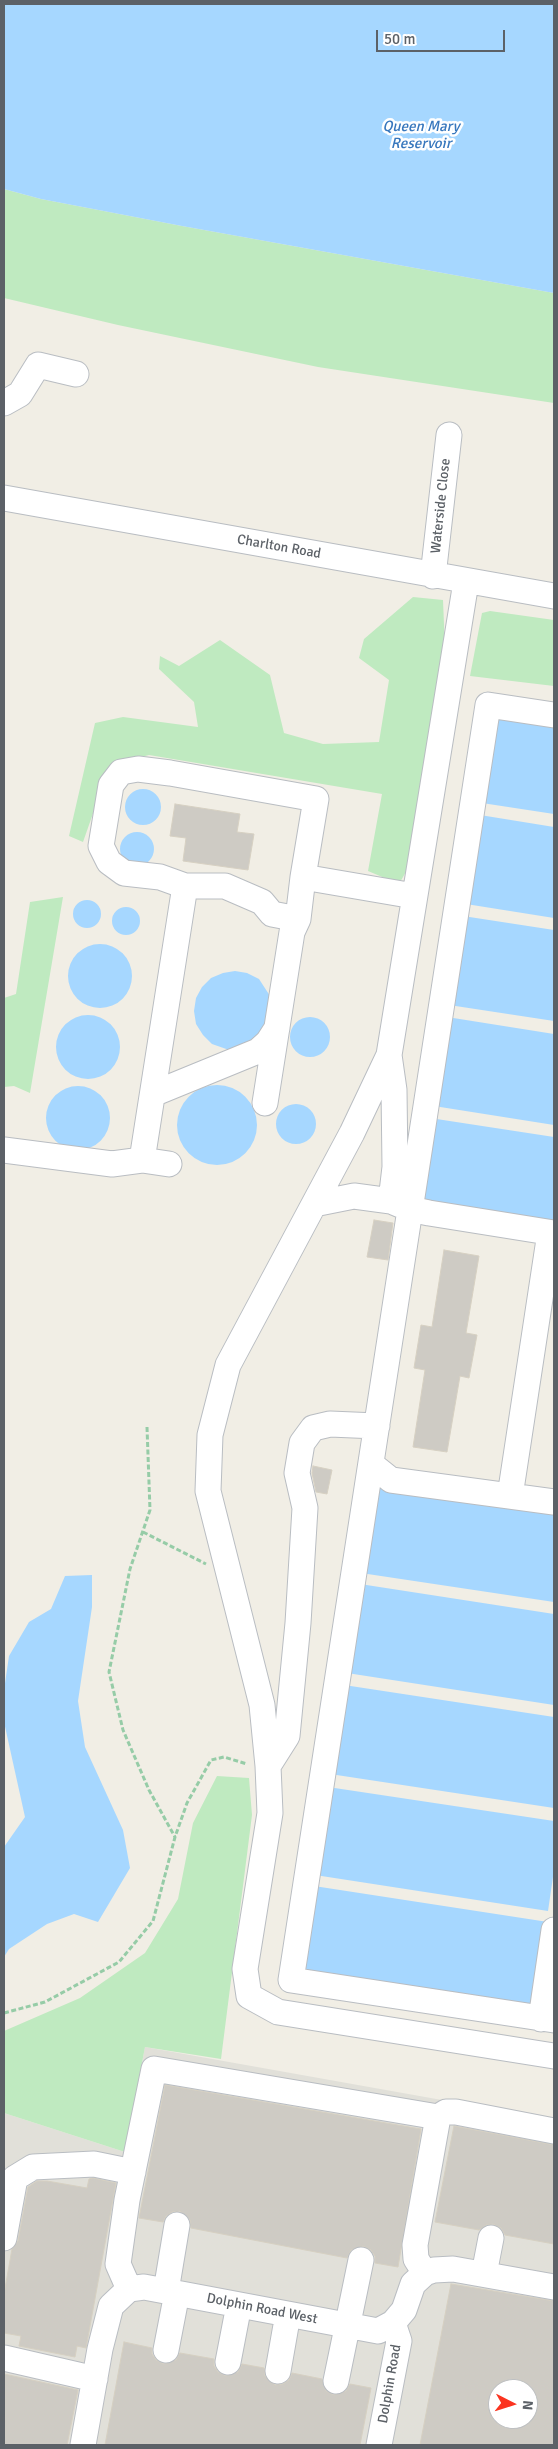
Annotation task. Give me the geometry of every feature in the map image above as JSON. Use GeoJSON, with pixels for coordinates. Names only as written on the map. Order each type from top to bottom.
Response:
{"type":"FeatureCollection","features":[{"type":"Feature","properties":{"kind":"street"},"geometry":{"type":"LineString","coordinates":[[4,403],[20,394],[38,364],[76,374]]}},
{"type":"Feature","properties":{"kind":"street","name":"Waterside Close"},"geometry":{"type":"LineString","coordinates":[[433,576],[448,435]]}},
{"type":"Feature","properties":{"kind":"street","name":"Charlton Road"},"geometry":{"type":"LineString","coordinates":[[4,498],[466,582],[554,596]]}},
{"type":"Feature","properties":{"kind":"street"},"geometry":{"type":"LineString","coordinates":[[466,582],[389,1055],[352,1133],[228,1365],[210,1435],[208,1491],[262,1705],[268,1766],[270,1813],[245,1969],[249,1996],[278,2012],[554,2056]]}},
{"type":"Feature","properties":{"kind":"street"},"geometry":{"type":"LineString","coordinates":[[554,715],[488,704],[401,1205],[377,1426],[291,1980],[548,2019],[554,1930]]}},
{"type":"Feature","properties":{"kind":"street"},"geometry":{"type":"LineString","coordinates":[[265,1103],[292,932],[298,919],[316,799],[162,772],[138,769],[121,772],[111,785],[102,846],[109,862],[124,873],[160,877],[186,886],[225,886],[262,902],[272,914],[298,919]]}},
{"type":"Feature","properties":{"kind":"street"},"geometry":{"type":"LineString","coordinates":[[303,877],[414,896]]}},
{"type":"Feature","properties":{"kind":"street"},"geometry":{"type":"LineString","coordinates":[[142,1160],[186,886]]}},
{"type":"Feature","properties":{"kind":"street"},"geometry":{"type":"LineString","coordinates":[[153,1094],[258,1051],[268,1042],[277,1028]]}},
{"type":"Feature","properties":{"kind":"street"},"geometry":{"type":"LineString","coordinates":[[389,1055],[394,1090],[394,1167],[401,1205]]}},
{"type":"Feature","properties":{"kind":"street"},"geometry":{"type":"LineString","coordinates":[[4,1150],[112,1164],[142,1160],[169,1164]]}},
{"type":"Feature","properties":{"kind":"street"},"geometry":{"type":"LineString","coordinates":[[314,1204],[354,1196],[552,1233],[510,1496]]}},
{"type":"Feature","properties":{"kind":"street"},"geometry":{"type":"LineString","coordinates":[[268,1766],[287,1736],[298,1623],[305,1508],[297,1473],[302,1443],[313,1428],[330,1424],[377,1426]]}},
{"type":"Feature","properties":{"kind":"street"},"geometry":{"type":"LineString","coordinates":[[371,1464],[391,1480],[554,1502]]}},
{"type":"Feature","properties":{"kind":"street"},"geometry":{"type":"LineString","coordinates":[[83,2445],[111,2306],[129,2289],[118,2264],[132,2172],[154,2069],[438,2117],[446,2112],[456,2112],[554,2131]]}},
{"type":"Feature","properties":{"kind":"street"},"geometry":{"type":"LineString","coordinates":[[438,2117],[415,2245],[416,2259],[424,2273],[434,2270],[454,2269],[554,2287]]}},
{"type":"Feature","properties":{"kind":"street"},"geometry":{"type":"LineString","coordinates":[[4,2238],[15,2178],[33,2167],[94,2164],[132,2172]]}},
{"type":"Feature","properties":{"kind":"street"},"geometry":{"type":"LineString","coordinates":[[166,2350],[177,2225]]}},
{"type":"Feature","properties":{"kind":"street"},"geometry":{"type":"LineString","coordinates":[[484,2274],[491,2238]]}},
{"type":"Feature","properties":{"kind":"street"},"geometry":{"type":"LineString","coordinates":[[336,2381],[361,2260]]}},
{"type":"Feature","properties":{"kind":"street","name":"Dolphin Road"},"geometry":{"type":"LineString","coordinates":[[379,2445],[399,2341],[393,2324],[404,2310],[413,2284],[424,2273]]}},
{"type":"Feature","properties":{"kind":"street","name":"Dolphin Road West"},"geometry":{"type":"LineString","coordinates":[[129,2289],[144,2287],[378,2331],[393,2324]]}},
{"type":"Feature","properties":{"kind":"street"},"geometry":{"type":"LineString","coordinates":[[228,2362],[239,2305]]}},
{"type":"Feature","properties":{"kind":"street"},"geometry":{"type":"LineString","coordinates":[[278,2371],[288,2314]]}},
{"type":"Feature","properties":{"kind":"street"},"geometry":{"type":"LineString","coordinates":[[4,2358],[95,2379]]}},
{"type":"Feature","properties":{"kind":"path"},"geometry":{"type":"LineString","coordinates":[[147,1427],[150,1510],[130,1569],[109,1672],[123,1730],[149,1790],[175,1837]]}},
{"type":"Feature","properties":{"kind":"path"},"geometry":{"type":"LineString","coordinates":[[143,1532],[230,1578]]}},
{"type":"Feature","properties":{"kind":"path"},"geometry":{"type":"LineString","coordinates":[[4,2013],[45,2002],[119,1962],[153,1921],[175,1837],[187,1803],[211,1760],[224,1757],[242,1763],[268,1766]]}},
{"type":"Feature","properties":{"kind":"shaded area"},"geometry":{"type":"Polygon","coordinates":[[[145,2047],[554,2120],[554,2445],[4,2445],[4,2113],[125,2152],[145,2047]]]}},
{"type":"Feature","properties":{"kind":"green space"},"geometry":{"type":"Polygon","coordinates":[[[4,189],[41,199],[182,226],[554,293],[554,403],[318,367],[118,325],[4,298],[4,189]]]}},
{"type":"Feature","properties":{"kind":"green space"},"geometry":{"type":"Polygon","coordinates":[[[413,597],[443,600],[445,649],[415,856],[399,884],[368,871],[382,794],[149,755],[110,765],[83,842],[69,836],[95,723],[123,717],[198,727],[194,702],[159,669],[160,656],[179,666],[220,640],[270,675],[284,733],[323,744],[379,742],[389,680],[359,658],[364,639],[413,597]]]}},
{"type":"Feature","properties":{"kind":"green space"},"geometry":{"type":"Polygon","coordinates":[[[490,611],[554,620],[554,686],[470,676],[482,613],[490,611]]]}},
{"type":"Feature","properties":{"kind":"green space"},"geometry":{"type":"Polygon","coordinates":[[[63,897],[30,1093],[14,1086],[4,1087],[4,998],[16,994],[30,902],[63,897]]]}},
{"type":"Feature","properties":{"kind":"green space"},"geometry":{"type":"Polygon","coordinates":[[[217,1776],[249,1778],[252,1815],[221,2059],[145,2047],[125,2152],[4,2113],[4,2031],[80,1998],[145,1953],[178,1899],[193,1823],[217,1776]]]}},
{"type":"Feature","properties":{"kind":"water","name":"Queen Mary Reservoir"},"geometry":{"type":"Polygon","coordinates":[[[4,4],[554,4],[554,293],[182,226],[41,199],[4,189],[4,4]]]}},
{"type":"Feature","properties":{"kind":"water"},"geometry":{"type":"Polygon","coordinates":[[[496,715],[554,723],[554,814],[482,803],[496,715]]]}},
{"type":"Feature","properties":{"kind":"water"},"geometry":{"type":"Polygon","coordinates":[[[143,789],[150,790],[156,794],[160,800],[160,814],[156,820],[150,824],[143,825],[136,824],[130,820],[126,814],[125,807],[126,800],[130,794],[136,790],[143,789]]]}},
{"type":"Feature","properties":{"kind":"water"},"geometry":{"type":"Polygon","coordinates":[[[480,815],[554,827],[554,918],[466,904],[480,815]]]}},
{"type":"Feature","properties":{"kind":"water"},"geometry":{"type":"Polygon","coordinates":[[[137,832],[144,833],[149,837],[153,842],[153,856],[149,861],[144,865],[137,866],[130,865],[125,861],[121,856],[120,849],[121,842],[125,837],[130,833],[137,832]]]}},
{"type":"Feature","properties":{"kind":"water"},"geometry":{"type":"Polygon","coordinates":[[[87,900],[97,904],[101,914],[97,924],[87,928],[77,924],[73,914],[77,904],[87,900]]]}},
{"type":"Feature","properties":{"kind":"water"},"geometry":{"type":"Polygon","coordinates":[[[126,907],[136,911],[140,921],[136,931],[126,935],[116,931],[112,921],[116,911],[126,907]]]}},
{"type":"Feature","properties":{"kind":"water"},"geometry":{"type":"Polygon","coordinates":[[[463,916],[554,930],[554,1021],[449,1005],[463,916]]]}},
{"type":"Feature","properties":{"kind":"water"},"geometry":{"type":"Polygon","coordinates":[[[100,944],[118,950],[126,958],[132,976],[126,994],[118,1002],[100,1008],[82,1002],[74,994],[68,976],[74,958],[82,950],[100,944]]]}},
{"type":"Feature","properties":{"kind":"water"},"geometry":{"type":"Polygon","coordinates":[[[235,971],[247,973],[259,979],[272,999],[262,1039],[232,1051],[212,1044],[203,1035],[196,1024],[194,1011],[196,998],[202,987],[211,978],[235,971]]]}},
{"type":"Feature","properties":{"kind":"water"},"geometry":{"type":"Polygon","coordinates":[[[88,1015],[106,1021],[114,1029],[120,1047],[114,1065],[106,1073],[88,1079],[70,1073],[62,1065],[56,1047],[62,1029],[70,1021],[88,1015]]]}},
{"type":"Feature","properties":{"kind":"water"},"geometry":{"type":"Polygon","coordinates":[[[314,1017],[321,1020],[327,1026],[330,1037],[329,1045],[321,1054],[314,1057],[306,1057],[299,1054],[291,1045],[290,1033],[293,1026],[302,1018],[314,1017]]]}},
{"type":"Feature","properties":{"kind":"water"},"geometry":{"type":"Polygon","coordinates":[[[447,1017],[554,1034],[554,1125],[434,1106],[447,1017]]]}},
{"type":"Feature","properties":{"kind":"water"},"geometry":{"type":"Polygon","coordinates":[[[217,1085],[232,1088],[245,1097],[254,1110],[257,1125],[254,1140],[245,1153],[232,1162],[217,1165],[202,1162],[189,1153],[180,1140],[177,1125],[180,1110],[189,1097],[202,1088],[217,1085]]]}},
{"type":"Feature","properties":{"kind":"water"},"geometry":{"type":"Polygon","coordinates":[[[78,1086],[90,1089],[101,1095],[107,1106],[110,1118],[107,1130],[101,1141],[90,1147],[78,1150],[66,1147],[55,1141],[49,1130],[46,1118],[49,1106],[55,1095],[66,1089],[78,1086]]]}},
{"type":"Feature","properties":{"kind":"water"},"geometry":{"type":"Polygon","coordinates":[[[300,1104],[307,1107],[313,1113],[316,1124],[315,1132],[307,1141],[300,1144],[292,1144],[285,1141],[277,1132],[276,1120],[279,1113],[288,1105],[300,1104]]]}},
{"type":"Feature","properties":{"kind":"water"},"geometry":{"type":"Polygon","coordinates":[[[430,1118],[554,1137],[554,1228],[416,1207],[430,1118]]]}},
{"type":"Feature","properties":{"kind":"water"},"geometry":{"type":"Polygon","coordinates":[[[375,1484],[554,1511],[554,1602],[361,1573],[375,1484]]]}},
{"type":"Feature","properties":{"kind":"water"},"geometry":{"type":"Polygon","coordinates":[[[92,1575],[92,1607],[78,1701],[85,1747],[123,1830],[130,1868],[98,1922],[74,1914],[47,1924],[9,1949],[4,1957],[4,1847],[25,1817],[4,1722],[4,1690],[9,1656],[29,1622],[51,1609],[65,1576],[92,1575]]]}},
{"type":"Feature","properties":{"kind":"water"},"geometry":{"type":"Polygon","coordinates":[[[360,1584],[554,1614],[554,1705],[347,1673],[360,1584]]]}},
{"type":"Feature","properties":{"kind":"water"},"geometry":{"type":"Polygon","coordinates":[[[344,1685],[554,1717],[554,1808],[330,1774],[344,1685]]]}},
{"type":"Feature","properties":{"kind":"water"},"geometry":{"type":"Polygon","coordinates":[[[328,1787],[554,1821],[554,1870],[548,1911],[315,1875],[328,1787]]]}},
{"type":"Feature","properties":{"kind":"water"},"geometry":{"type":"Polygon","coordinates":[[[314,1886],[548,1922],[534,2011],[301,1975],[314,1886]]]}},
{"type":"Feature","properties":{"kind":"building"},"geometry":{"type":"Polygon","coordinates":[[[175,804],[240,814],[237,832],[254,834],[248,870],[183,861],[186,838],[170,836],[175,804]]]}},
{"type":"Feature","properties":{"kind":"building"},"geometry":{"type":"Polygon","coordinates":[[[374,1220],[393,1223],[388,1260],[367,1257],[374,1220]]]}},
{"type":"Feature","properties":{"kind":"building"},"geometry":{"type":"Polygon","coordinates":[[[444,1250],[479,1256],[466,1333],[477,1335],[469,1378],[460,1376],[447,1452],[413,1447],[425,1370],[414,1368],[421,1325],[432,1327],[444,1250]]]}},
{"type":"Feature","properties":{"kind":"building"},"geometry":{"type":"Polygon","coordinates":[[[313,1466],[332,1470],[327,1494],[316,1492],[312,1473],[313,1466]]]}},
{"type":"Feature","properties":{"kind":"building"},"geometry":{"type":"Polygon","coordinates":[[[165,2085],[421,2129],[398,2267],[375,2263],[375,2256],[371,2250],[363,2246],[351,2250],[347,2258],[191,2228],[190,2220],[180,2211],[172,2212],[166,2216],[163,2222],[139,2218],[165,2085]]]}},
{"type":"Feature","properties":{"kind":"building"},"geometry":{"type":"Polygon","coordinates":[[[454,2126],[554,2145],[554,2244],[505,2235],[501,2228],[493,2224],[486,2225],[479,2230],[435,2222],[454,2126]]]}},
{"type":"Feature","properties":{"kind":"building"},"geometry":{"type":"Polygon","coordinates":[[[93,2178],[116,2183],[86,2348],[77,2346],[75,2357],[19,2346],[21,2336],[4,2333],[4,2294],[12,2249],[18,2241],[28,2187],[37,2181],[47,2181],[87,2188],[89,2179],[93,2178]]]}},
{"type":"Feature","properties":{"kind":"building"},"geometry":{"type":"Polygon","coordinates":[[[451,2284],[554,2301],[554,2445],[420,2445],[451,2284]]]}},
{"type":"Feature","properties":{"kind":"building"},"geometry":{"type":"Polygon","coordinates":[[[124,2342],[152,2348],[152,2354],[156,2360],[164,2364],[176,2360],[180,2353],[214,2359],[214,2366],[218,2372],[226,2376],[238,2372],[242,2364],[264,2368],[265,2376],[275,2385],[283,2384],[289,2380],[292,2373],[322,2379],[326,2391],[334,2395],[346,2391],[350,2384],[371,2388],[360,2445],[105,2445],[124,2342]]]}},
{"type":"Feature","properties":{"kind":"building"},"geometry":{"type":"Polygon","coordinates":[[[4,2374],[78,2390],[67,2445],[4,2445],[4,2374]]]}}]}
